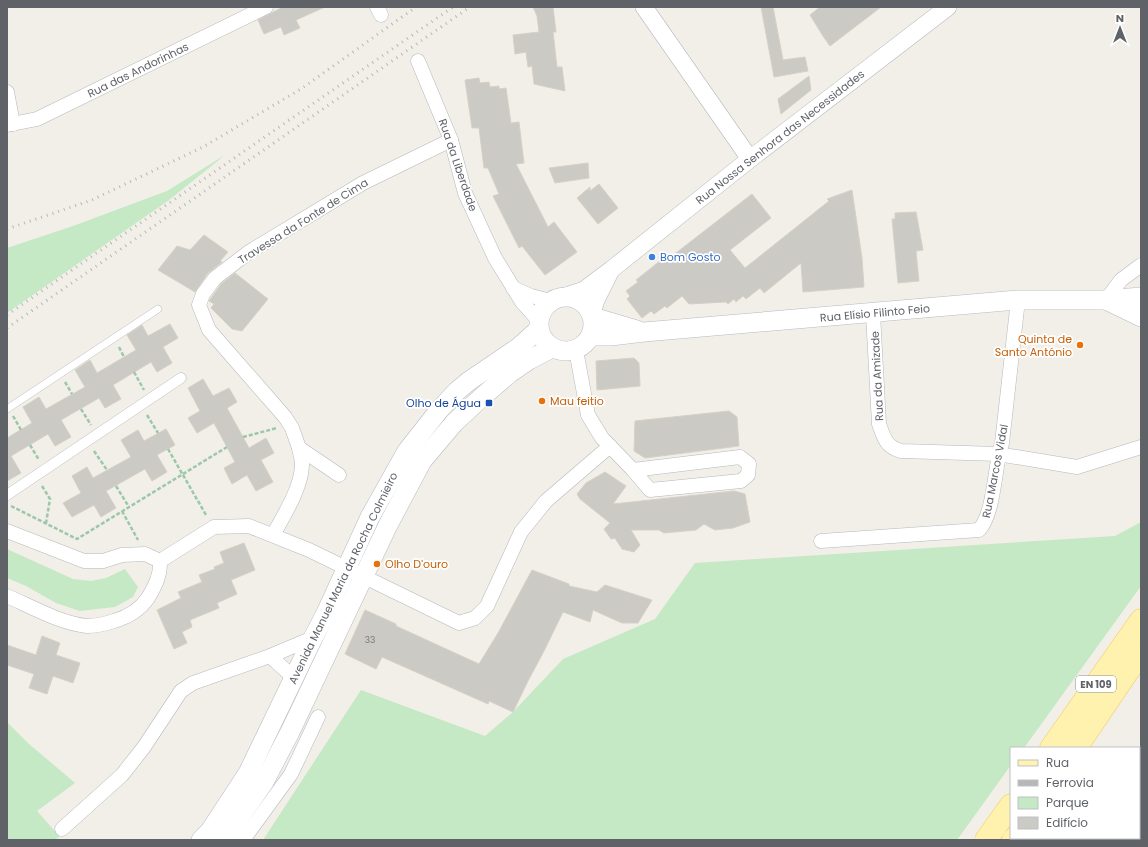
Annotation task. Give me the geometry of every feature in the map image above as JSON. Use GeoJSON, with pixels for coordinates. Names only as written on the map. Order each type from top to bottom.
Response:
{"type":"FeatureCollection","features":[{"type":"Feature","properties":{"kind":"main road","name":"Rua Elísio Filinto Feio"},"geometry":{"type":"LineString","coordinates":[[591,336],[611,336],[1018,300],[1106,300],[1141,296]]}},
{"type":"Feature","properties":{"kind":"main road"},"geometry":{"type":"LineString","coordinates":[[572,298],[580,301],[587,306],[592,316],[594,329],[591,336],[583,346],[576,350],[568,352],[552,348],[546,343],[542,336],[539,325],[541,313],[545,306],[557,299],[572,298]]}},
{"type":"Feature","properties":{"kind":"main road"},"geometry":{"type":"LineString","coordinates":[[1106,300],[1141,317]]}},
{"type":"Feature","properties":{"kind":"main road","name":"Rua Elísio Filinto Feio"},"geometry":{"type":"LineString","coordinates":[[592,316],[644,332]]}},
{"type":"Feature","properties":{"kind":"main road","name":"Avenida Manuel Maria da Rocha Colmieiro"},"geometry":{"type":"LineString","coordinates":[[201,840],[210,831],[248,773],[313,638],[362,576],[370,517],[407,451],[440,409],[457,391],[469,381],[519,347],[539,325]]}},
{"type":"Feature","properties":{"kind":"main road","name":"Avenida Manuel Maria da Rocha Colmieiro"},"geometry":{"type":"LineString","coordinates":[[224,840],[264,782],[290,732],[362,576],[422,461],[454,424],[483,396],[510,373],[529,360],[552,348]]}},
{"type":"Feature","properties":{"kind":"main road","name":"EN 109"},"geometry":{"type":"LineString","coordinates":[[1052,747],[1141,620]]}},
{"type":"Feature","properties":{"kind":"main road","name":"EN 109"},"geometry":{"type":"LineString","coordinates":[[1077,747],[1141,652]]}},
{"type":"Feature","properties":{"kind":"main road"},"geometry":{"type":"LineString","coordinates":[[986,840],[1010,806]]}},
{"type":"Feature","properties":{"kind":"street","name":"Rua das Andorinhas"},"geometry":{"type":"LineString","coordinates":[[10,124],[37,119],[266,7]]}},
{"type":"Feature","properties":{"kind":"street"},"geometry":{"type":"LineString","coordinates":[[644,7],[750,159]]}},
{"type":"Feature","properties":{"kind":"street","name":"Rua Nossa Senhora das Necessidades"},"geometry":{"type":"LineString","coordinates":[[557,299],[584,290],[750,159],[948,7]]}},
{"type":"Feature","properties":{"kind":"street","name":"Rua da Liberdade"},"geometry":{"type":"LineString","coordinates":[[418,60],[451,140],[465,192],[495,258],[522,302],[539,325]]}},
{"type":"Feature","properties":{"kind":"street"},"geometry":{"type":"LineString","coordinates":[[7,92],[10,124]]}},
{"type":"Feature","properties":{"kind":"street","name":"Travessa da Fonte de Cima"},"geometry":{"type":"LineString","coordinates":[[273,535],[292,498],[300,477],[302,464],[299,448],[290,425],[285,417],[209,330],[199,305],[203,294],[215,278],[249,252],[363,183],[451,140]]}},
{"type":"Feature","properties":{"kind":"street"},"geometry":{"type":"LineString","coordinates":[[1106,300],[1121,280],[1141,265]]}},
{"type":"Feature","properties":{"kind":"street","name":"Rua Nossa Senhora das Necessidades"},"geometry":{"type":"LineString","coordinates":[[592,316],[596,300],[612,269]]}},
{"type":"Feature","properties":{"kind":"street"},"geometry":{"type":"LineString","coordinates":[[513,288],[531,296],[557,299]]}},
{"type":"Feature","properties":{"kind":"street","name":"Rua Marcos Vidal"},"geometry":{"type":"LineString","coordinates":[[821,541],[979,530],[984,525],[988,514],[998,454],[1002,443],[1018,300]]}},
{"type":"Feature","properties":{"kind":"street","name":"Rua da Amizade"},"geometry":{"type":"LineString","coordinates":[[873,313],[879,424],[883,437],[892,449],[901,451],[998,454]]}},
{"type":"Feature","properties":{"kind":"street"},"geometry":{"type":"LineString","coordinates":[[576,350],[588,415],[602,438],[650,490],[741,481],[748,475],[749,464],[740,457],[633,470]]}},
{"type":"Feature","properties":{"kind":"street"},"geometry":{"type":"LineString","coordinates":[[7,495],[181,378]]}},
{"type":"Feature","properties":{"kind":"street"},"geometry":{"type":"LineString","coordinates":[[160,561],[214,527],[249,526],[273,535],[459,622],[475,618],[487,606],[521,532],[546,501],[610,446]]}},
{"type":"Feature","properties":{"kind":"street"},"geometry":{"type":"LineString","coordinates":[[998,454],[1077,467],[1141,447]]}},
{"type":"Feature","properties":{"kind":"street"},"geometry":{"type":"LineString","coordinates":[[299,448],[339,474]]}},
{"type":"Feature","properties":{"kind":"street"},"geometry":{"type":"LineString","coordinates":[[7,531],[84,561],[146,554],[160,561]]}},
{"type":"Feature","properties":{"kind":"street"},"geometry":{"type":"LineString","coordinates":[[7,596],[70,623],[88,626],[105,624],[124,618],[137,611],[144,604],[153,590],[160,572],[160,561]]}},
{"type":"Feature","properties":{"kind":"street"},"geometry":{"type":"LineString","coordinates":[[62,829],[122,774],[144,747],[180,691],[193,683],[270,656],[313,638]]}},
{"type":"Feature","properties":{"kind":"street"},"geometry":{"type":"LineString","coordinates":[[270,656],[294,678]]}},
{"type":"Feature","properties":{"kind":"street"},"geometry":{"type":"LineString","coordinates":[[243,840],[290,774],[318,717]]}},
{"type":"Feature","properties":{"kind":"lane"},"geometry":{"type":"LineString","coordinates":[[7,409],[158,309]]}},
{"type":"Feature","properties":{"kind":"path"},"geometry":{"type":"LineString","coordinates":[[134,372],[150,398]]}},
{"type":"Feature","properties":{"kind":"path"},"geometry":{"type":"LineString","coordinates":[[140,405],[158,433]]}},
{"type":"Feature","properties":{"kind":"path"},"geometry":{"type":"LineString","coordinates":[[81,408],[97,434]]}},
{"type":"Feature","properties":{"kind":"path"},"geometry":{"type":"LineString","coordinates":[[243,437],[290,425]]}},
{"type":"Feature","properties":{"kind":"path"},"geometry":{"type":"LineString","coordinates":[[88,440],[107,470]]}},
{"type":"Feature","properties":{"kind":"path"},"geometry":{"type":"LineString","coordinates":[[30,445],[50,499],[46,523]]}},
{"type":"Feature","properties":{"kind":"path"},"geometry":{"type":"LineString","coordinates":[[7,504],[77,539],[227,447]]}},
{"type":"Feature","properties":{"kind":"path"},"geometry":{"type":"LineString","coordinates":[[168,449],[214,527]]}},
{"type":"Feature","properties":{"kind":"path"},"geometry":{"type":"LineString","coordinates":[[116,486],[129,507]]}},
{"type":"Feature","properties":{"kind":"path"},"geometry":{"type":"LineString","coordinates":[[122,511],[141,545]]}},
{"type":"Feature","properties":{"kind":"green space"},"geometry":{"type":"Polygon","coordinates":[[[225,155],[169,200],[7,313],[7,248],[73,226],[167,191],[225,155]]]}},
{"type":"Feature","properties":{"kind":"green space"},"geometry":{"type":"Polygon","coordinates":[[[1141,522],[1141,586],[1025,747],[1010,747],[1010,766],[957,840],[263,840],[361,690],[485,736],[513,712],[563,659],[655,619],[695,563],[1115,536],[1141,522]]]}},
{"type":"Feature","properties":{"kind":"green space"},"geometry":{"type":"Polygon","coordinates":[[[7,549],[73,579],[91,581],[106,578],[125,569],[138,587],[133,597],[115,607],[80,611],[56,603],[26,586],[7,578],[7,549]]]}},
{"type":"Feature","properties":{"kind":"green space"},"geometry":{"type":"Polygon","coordinates":[[[7,722],[29,744],[75,783],[37,811],[60,837],[53,840],[7,840],[7,722]]]}},
{"type":"Feature","properties":{"kind":"building"},"geometry":{"type":"Polygon","coordinates":[[[283,7],[325,7],[296,20],[300,28],[284,35],[281,27],[264,34],[258,20],[283,7]]]}},
{"type":"Feature","properties":{"kind":"building"},"geometry":{"type":"Polygon","coordinates":[[[533,7],[553,7],[556,32],[553,32],[557,67],[562,67],[565,91],[534,84],[532,66],[528,67],[526,52],[515,54],[513,35],[539,32],[537,16],[533,7]]]}},
{"type":"Feature","properties":{"kind":"building"},"geometry":{"type":"Polygon","coordinates":[[[761,7],[773,7],[783,60],[805,57],[808,71],[774,77],[761,7]]]}},
{"type":"Feature","properties":{"kind":"building"},"geometry":{"type":"Polygon","coordinates":[[[820,7],[881,7],[830,46],[810,15],[820,7]]]}},
{"type":"Feature","properties":{"kind":"building"},"geometry":{"type":"Polygon","coordinates":[[[809,76],[811,90],[781,114],[778,99],[809,76]]]}},
{"type":"Feature","properties":{"kind":"building"},"geometry":{"type":"Polygon","coordinates":[[[479,78],[480,83],[489,82],[490,87],[499,86],[499,89],[506,88],[511,123],[519,122],[524,163],[516,164],[548,227],[554,222],[577,252],[545,275],[522,246],[519,248],[493,196],[499,194],[488,168],[484,168],[479,128],[472,128],[465,80],[479,78]]]}},
{"type":"Feature","properties":{"kind":"building"},"geometry":{"type":"Polygon","coordinates":[[[588,163],[589,178],[555,183],[549,168],[588,163]]]}},
{"type":"Feature","properties":{"kind":"building"},"geometry":{"type":"Polygon","coordinates":[[[599,184],[618,208],[598,224],[577,198],[590,187],[590,191],[599,184]]]}},
{"type":"Feature","properties":{"kind":"building"},"geometry":{"type":"Polygon","coordinates":[[[852,190],[862,258],[864,287],[803,292],[801,263],[764,293],[760,288],[746,299],[743,296],[736,302],[734,299],[728,304],[726,302],[689,304],[682,296],[667,308],[665,306],[654,314],[651,311],[642,318],[627,299],[630,296],[626,291],[638,282],[636,280],[660,261],[663,263],[752,194],[771,218],[730,250],[745,268],[829,201],[827,199],[852,190]]]}},
{"type":"Feature","properties":{"kind":"building"},"geometry":{"type":"Polygon","coordinates":[[[916,212],[923,250],[916,251],[919,281],[898,283],[892,219],[895,219],[895,213],[916,212]]]}},
{"type":"Feature","properties":{"kind":"building"},"geometry":{"type":"Polygon","coordinates":[[[204,235],[228,252],[220,261],[222,262],[208,273],[195,292],[158,270],[177,246],[190,250],[204,235]]]}},
{"type":"Feature","properties":{"kind":"building"},"geometry":{"type":"Polygon","coordinates":[[[235,273],[268,299],[242,331],[232,329],[211,308],[214,304],[209,301],[221,284],[235,273]]]}},
{"type":"Feature","properties":{"kind":"building"},"geometry":{"type":"Polygon","coordinates":[[[170,324],[178,338],[163,347],[172,363],[157,372],[151,362],[113,385],[121,399],[105,408],[99,398],[61,420],[71,437],[55,446],[48,434],[11,456],[21,473],[7,481],[7,438],[32,423],[23,407],[39,397],[46,409],[85,387],[75,370],[90,360],[97,373],[136,350],[127,335],[142,325],[148,336],[170,324]]]}},
{"type":"Feature","properties":{"kind":"building"},"geometry":{"type":"Polygon","coordinates":[[[634,358],[639,363],[640,386],[597,390],[596,361],[634,358]]]}},
{"type":"Feature","properties":{"kind":"building"},"geometry":{"type":"Polygon","coordinates":[[[203,379],[213,396],[229,388],[237,402],[227,408],[249,448],[266,438],[274,453],[261,460],[273,482],[256,491],[247,475],[232,484],[224,468],[235,462],[214,423],[197,433],[188,418],[200,411],[188,388],[203,379]]]}},
{"type":"Feature","properties":{"kind":"building"},"geometry":{"type":"Polygon","coordinates":[[[729,411],[737,417],[739,446],[645,458],[634,451],[635,421],[729,411]]]}},
{"type":"Feature","properties":{"kind":"building"},"geometry":{"type":"Polygon","coordinates":[[[166,429],[175,445],[157,455],[167,472],[152,481],[145,469],[106,491],[116,508],[101,517],[94,505],[72,517],[63,503],[81,493],[72,476],[87,467],[93,478],[131,457],[121,440],[138,430],[144,441],[166,429]]]}},
{"type":"Feature","properties":{"kind":"building"},"geometry":{"type":"Polygon","coordinates":[[[605,472],[626,486],[613,504],[734,491],[745,494],[750,522],[733,528],[715,530],[704,524],[696,530],[664,533],[659,530],[631,530],[640,545],[634,552],[622,549],[615,538],[611,539],[604,529],[610,523],[580,499],[577,494],[586,483],[605,472]]]}},
{"type":"Feature","properties":{"kind":"building"},"geometry":{"type":"Polygon","coordinates":[[[244,543],[255,570],[231,580],[237,594],[217,603],[219,608],[190,620],[192,627],[182,632],[187,643],[174,649],[157,610],[181,598],[178,592],[202,582],[199,575],[215,569],[214,567],[224,563],[220,552],[244,543]]]}},
{"type":"Feature","properties":{"kind":"building"},"geometry":{"type":"Polygon","coordinates":[[[532,570],[569,584],[569,586],[597,592],[605,585],[652,600],[638,623],[622,623],[593,610],[590,622],[563,612],[513,712],[489,701],[488,704],[382,657],[376,669],[345,654],[365,610],[479,664],[498,633],[532,570]]]}},
{"type":"Feature","properties":{"kind":"building"},"geometry":{"type":"Polygon","coordinates":[[[42,636],[60,643],[56,655],[80,663],[73,683],[53,676],[47,694],[29,688],[34,674],[7,665],[7,645],[36,655],[42,636]]]}},
{"type":"Feature","properties":{"kind":"railway"},"geometry":{"type":"LineString","coordinates":[[7,229],[92,200],[203,147],[301,89],[416,7]]}},
{"type":"Feature","properties":{"kind":"railway"},"geometry":{"type":"LineString","coordinates":[[7,315],[453,7]]}},
{"type":"Feature","properties":{"kind":"railway"},"geometry":{"type":"LineString","coordinates":[[7,328],[470,7]]}},
{"type":"Feature","properties":{"kind":"place","name":"Bom Gosto"},"geometry":{"type":"Point","coordinates":[652,257]}},
{"type":"Feature","properties":{"kind":"place","name":"Quinta de Santo António"},"geometry":{"type":"Point","coordinates":[1080,345]}},
{"type":"Feature","properties":{"kind":"place","name":"Mau feitio"},"geometry":{"type":"Point","coordinates":[542,401]}},
{"type":"Feature","properties":{"kind":"place","name":"Olho de Água"},"geometry":{"type":"Point","coordinates":[489,403]}},
{"type":"Feature","properties":{"kind":"place","name":"Olho D'ouro"},"geometry":{"type":"Point","coordinates":[377,564]}}]}
